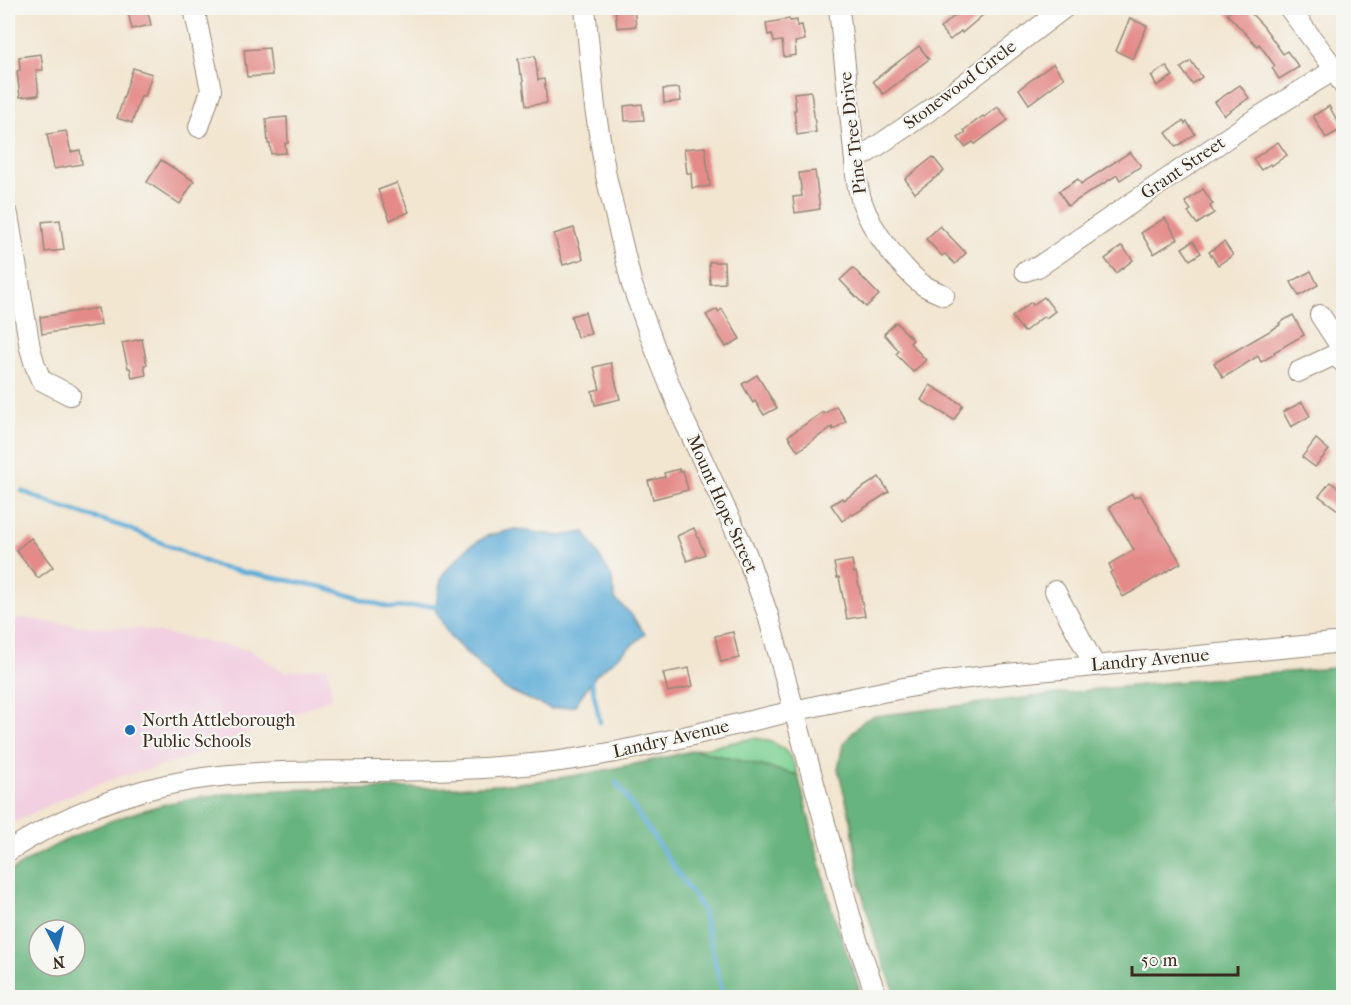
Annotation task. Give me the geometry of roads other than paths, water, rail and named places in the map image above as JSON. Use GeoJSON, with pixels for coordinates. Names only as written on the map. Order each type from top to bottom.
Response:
{"type":"FeatureCollection","features":[{"type":"Feature","properties":{"kind":"street"},"geometry":{"type":"LineString","coordinates":[[194,8],[211,90],[199,127]]}},
{"type":"Feature","properties":{"kind":"street","name":"Mount Hope Street"},"geometry":{"type":"LineString","coordinates":[[585,8],[606,176],[632,285],[683,418],[758,584],[771,624],[856,937],[877,998]]}},
{"type":"Feature","properties":{"kind":"street","name":"Pine Tree Drive"},"geometry":{"type":"LineString","coordinates":[[839,8],[856,175],[861,202],[879,238],[904,267],[924,286],[944,295]]}},
{"type":"Feature","properties":{"kind":"street","name":"Stonewood Circle"},"geometry":{"type":"LineString","coordinates":[[855,161],[926,112],[1064,8]]}},
{"type":"Feature","properties":{"kind":"street"},"geometry":{"type":"LineString","coordinates":[[1289,8],[1340,74]]}},
{"type":"Feature","properties":{"kind":"street","name":"Grant Street"},"geometry":{"type":"LineString","coordinates":[[1024,271],[1038,267],[1249,123],[1340,74]]}},
{"type":"Feature","properties":{"kind":"street"},"geometry":{"type":"LineString","coordinates":[[8,215],[30,348],[35,365],[41,380],[70,395]]}},
{"type":"Feature","properties":{"kind":"street"},"geometry":{"type":"LineString","coordinates":[[1320,315],[1344,352]]}},
{"type":"Feature","properties":{"kind":"street"},"geometry":{"type":"LineString","coordinates":[[1298,372],[1334,355],[1344,363]]}},
{"type":"Feature","properties":{"kind":"street"},"geometry":{"type":"LineString","coordinates":[[1055,591],[1095,666]]}},
{"type":"Feature","properties":{"kind":"street","name":"Landry Avenue"},"geometry":{"type":"LineString","coordinates":[[8,851],[50,827],[112,800],[193,780],[225,775],[285,771],[423,771],[560,761],[656,744],[866,695],[938,683],[1344,642]]}},
{"type":"Feature","properties":{"kind":"water"},"geometry":{"type":"Polygon","coordinates":[[[515,529],[560,536],[585,532],[612,578],[615,599],[630,613],[645,634],[596,675],[574,706],[551,709],[503,688],[449,636],[435,609],[442,575],[468,547],[487,536],[515,529]]]}},
{"type":"Feature","properties":{"kind":"waterway"},"geometry":{"type":"LineString","coordinates":[[22,491],[55,505],[127,528],[218,567],[323,587],[391,608],[439,605]]}},
{"type":"Feature","properties":{"kind":"waterway"},"geometry":{"type":"LineString","coordinates":[[590,675],[600,722]]}},
{"type":"Feature","properties":{"kind":"waterway"},"geometry":{"type":"LineString","coordinates":[[616,782],[702,908],[724,998]]}},
{"type":"Feature","properties":{"kind":"place","name":"North Attleborough Public Schools"},"geometry":{"type":"Point","coordinates":[130,730]}}]}
